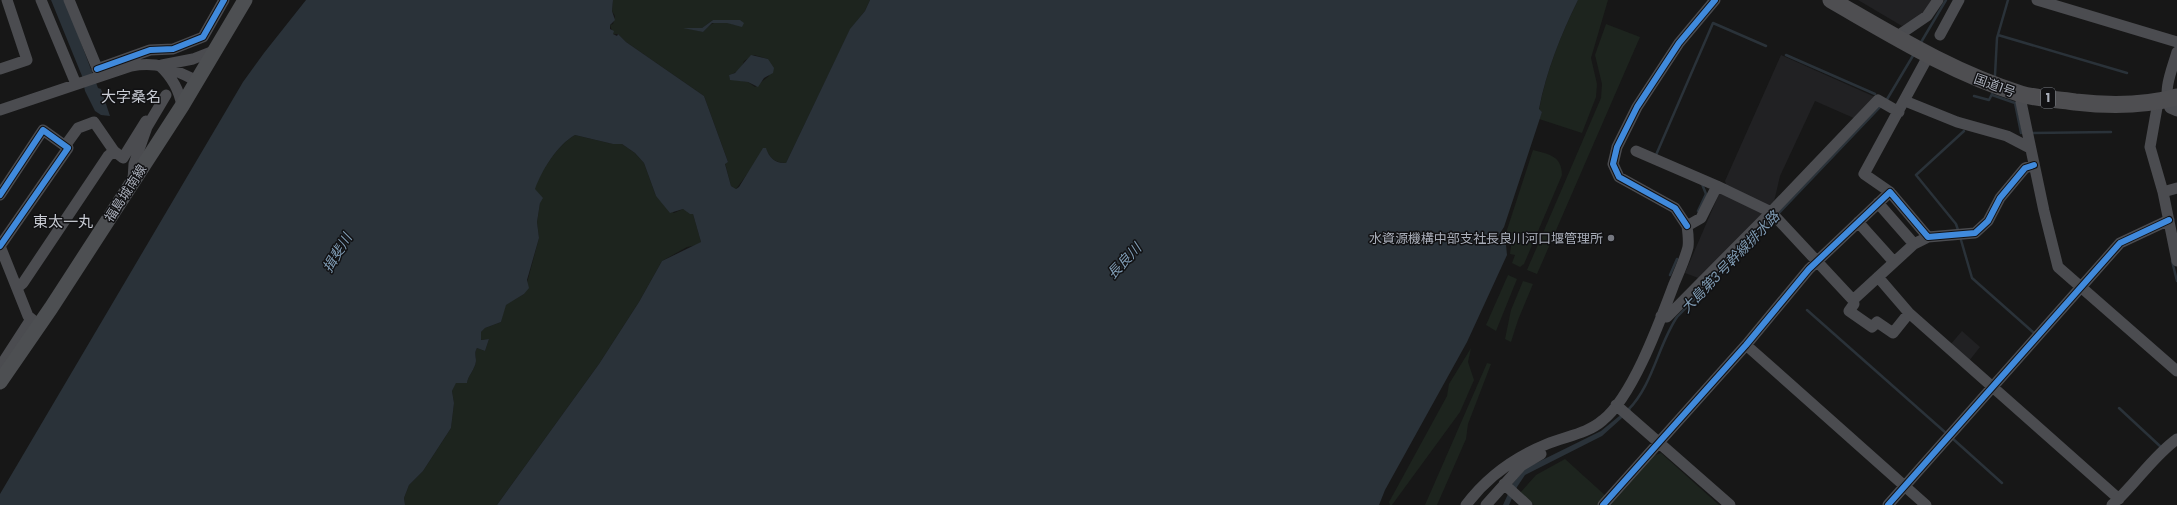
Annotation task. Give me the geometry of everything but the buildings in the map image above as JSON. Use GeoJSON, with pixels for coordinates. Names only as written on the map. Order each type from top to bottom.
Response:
{"type":"FeatureCollection","features":[{"type":"Feature","properties":{"kind":"highway","name":"国道1号"},"geometry":{"type":"LineString","coordinates":[[1831,0],[1929,55],[1974,78],[2022,95],[2089,103],[2126,104],[2170,102]]}},
{"type":"Feature","properties":{"kind":"main road","name":"福島城南線"},"geometry":{"type":"LineString","coordinates":[[0,382],[35,322],[182,106],[245,0]]}},
{"type":"Feature","properties":{"kind":"street"},"geometry":{"type":"LineString","coordinates":[[0,69],[27,60],[7,0]]}},
{"type":"Feature","properties":{"kind":"street"},"geometry":{"type":"LineString","coordinates":[[41,0],[76,84]]}},
{"type":"Feature","properties":{"kind":"street"},"geometry":{"type":"LineString","coordinates":[[69,0],[97,74]]}},
{"type":"Feature","properties":{"kind":"street"},"geometry":{"type":"LineString","coordinates":[[0,110],[76,84],[150,50],[173,49],[203,38],[224,0]]}},
{"type":"Feature","properties":{"kind":"street"},"geometry":{"type":"LineString","coordinates":[[1466,505],[1480,487],[1508,464],[1548,444],[1586,431],[1602,421],[1619,407],[1636,374],[1688,248],[1687,226],[1675,208],[1620,177],[1613,164],[1617,147],[1637,107],[1679,43],[1714,0]]}},
{"type":"Feature","properties":{"kind":"street"},"geometry":{"type":"LineString","coordinates":[[1900,39],[1927,16],[1938,0]]}},
{"type":"Feature","properties":{"kind":"street"},"geometry":{"type":"LineString","coordinates":[[1940,35],[1958,0]]}},
{"type":"Feature","properties":{"kind":"street"},"geometry":{"type":"LineString","coordinates":[[2037,0],[2177,42]]}},
{"type":"Feature","properties":{"kind":"street"},"geometry":{"type":"LineString","coordinates":[[159,65],[193,60],[217,49]]}},
{"type":"Feature","properties":{"kind":"street"},"geometry":{"type":"LineString","coordinates":[[2177,52],[2166,92],[2170,102],[2150,147],[2163,192],[2177,261]]}},
{"type":"Feature","properties":{"kind":"street"},"geometry":{"type":"LineString","coordinates":[[1928,237],[1890,192],[1864,174],[1929,55]]}},
{"type":"Feature","properties":{"kind":"street"},"geometry":{"type":"LineString","coordinates":[[97,74],[147,63],[173,70],[197,81]]}},
{"type":"Feature","properties":{"kind":"street"},"geometry":{"type":"LineString","coordinates":[[159,65],[174,82],[180,94],[182,106]]}},
{"type":"Feature","properties":{"kind":"street"},"geometry":{"type":"LineString","coordinates":[[133,180],[134,164],[149,122],[166,95]]}},
{"type":"Feature","properties":{"kind":"street"},"geometry":{"type":"LineString","coordinates":[[2022,95],[2021,102],[2030,148],[2056,262],[2061,272],[2177,371]]}},
{"type":"Feature","properties":{"kind":"street"},"geometry":{"type":"LineString","coordinates":[[1661,316],[1667,316],[1774,215],[1878,100],[1899,112]]}},
{"type":"Feature","properties":{"kind":"street"},"geometry":{"type":"LineString","coordinates":[[1905,101],[1957,122],[2006,136],[2030,148]]}},
{"type":"Feature","properties":{"kind":"street"},"geometry":{"type":"LineString","coordinates":[[65,146],[78,128],[94,122],[114,151],[123,158],[146,121],[149,122]]}},
{"type":"Feature","properties":{"kind":"street"},"geometry":{"type":"LineString","coordinates":[[0,367],[35,322],[28,316],[0,246],[68,148],[43,130],[2,188]]}},
{"type":"Feature","properties":{"kind":"street"},"geometry":{"type":"LineString","coordinates":[[18,288],[23,284],[108,156],[114,151]]}},
{"type":"Feature","properties":{"kind":"street"},"geometry":{"type":"LineString","coordinates":[[1636,151],[1717,186],[1774,215],[1853,300],[1854,304],[1849,311],[1872,327],[1877,322],[1893,334],[1909,313]]}},
{"type":"Feature","properties":{"kind":"street"},"geometry":{"type":"LineString","coordinates":[[1853,300],[1914,244],[1928,237],[1975,233],[1988,221],[2000,198],[2025,168],[2034,165]]}},
{"type":"Feature","properties":{"kind":"street"},"geometry":{"type":"LineString","coordinates":[[1687,226],[1701,218],[1717,186]]}},
{"type":"Feature","properties":{"kind":"street"},"geometry":{"type":"LineString","coordinates":[[2163,192],[2177,188]]}},
{"type":"Feature","properties":{"kind":"street"},"geometry":{"type":"LineString","coordinates":[[1604,505],[1818,261],[1890,192]]}},
{"type":"Feature","properties":{"kind":"street"},"geometry":{"type":"LineString","coordinates":[[1878,203],[1914,244]]}},
{"type":"Feature","properties":{"kind":"street"},"geometry":{"type":"LineString","coordinates":[[1888,505],[2120,243],[2169,220]]}},
{"type":"Feature","properties":{"kind":"street"},"geometry":{"type":"LineString","coordinates":[[1858,222],[1894,262]]}},
{"type":"Feature","properties":{"kind":"street"},"geometry":{"type":"LineString","coordinates":[[1878,277],[1909,313],[1993,387],[2115,502],[2167,446],[2177,439]]}},
{"type":"Feature","properties":{"kind":"street"},"geometry":{"type":"LineString","coordinates":[[1746,344],[1926,505]]}},
{"type":"Feature","properties":{"kind":"street"},"geometry":{"type":"LineString","coordinates":[[1619,407],[1730,505]]}},
{"type":"Feature","properties":{"kind":"street"},"geometry":{"type":"LineString","coordinates":[[1486,505],[1509,489],[1521,466],[1543,453],[1548,444]]}},
{"type":"Feature","properties":{"kind":"street"},"geometry":{"type":"LineString","coordinates":[[1509,489],[1527,505]]}},
{"type":"Feature","properties":{"kind":"shaded area"},"geometry":{"type":"Polygon","coordinates":[[[613,0],[870,0],[865,11],[850,30],[786,163],[773,159],[766,149],[736,189],[731,186],[725,163],[728,162],[704,96],[626,42],[618,34],[613,34],[610,25],[613,24],[615,16],[612,11],[613,0]],[[713,20],[702,28],[686,28],[703,32],[710,25],[721,21],[735,25],[726,20],[713,20]],[[754,55],[744,61],[738,70],[729,75],[730,79],[748,82],[755,87],[769,76],[768,59],[754,55]]]}},
{"type":"Feature","properties":{"kind":"shaded area"},"geometry":{"type":"Polygon","coordinates":[[[1578,0],[1608,0],[1591,58],[1597,84],[1596,97],[1582,133],[1539,119],[1542,112],[1539,110],[1550,67],[1578,0]]]}},
{"type":"Feature","properties":{"kind":"shaded area"},"geometry":{"type":"Polygon","coordinates":[[[1858,0],[1934,0],[1926,13],[1902,26],[1858,0]]]}},
{"type":"Feature","properties":{"kind":"shaded area"},"geometry":{"type":"Polygon","coordinates":[[[1606,24],[1640,37],[1537,274],[1527,270],[1601,98],[1602,84],[1595,55],[1606,24]]]}},
{"type":"Feature","properties":{"kind":"shaded area"},"geometry":{"type":"Polygon","coordinates":[[[1781,55],[1875,97],[1856,119],[1815,101],[1780,176],[1773,206],[1771,207],[1727,188],[1725,181],[1781,55]]]}},
{"type":"Feature","properties":{"kind":"shaded area"},"geometry":{"type":"Polygon","coordinates":[[[575,135],[613,144],[622,144],[635,153],[644,163],[656,196],[674,213],[683,209],[693,214],[701,242],[698,245],[687,247],[662,261],[639,302],[599,364],[497,505],[405,505],[404,498],[409,485],[423,471],[451,428],[454,403],[452,391],[456,382],[467,383],[476,361],[475,353],[477,348],[485,351],[489,339],[480,340],[481,332],[485,328],[501,322],[505,305],[524,294],[539,238],[537,222],[540,203],[534,189],[541,174],[556,151],[568,139],[575,135]]]}},
{"type":"Feature","properties":{"kind":"shaded area"},"geometry":{"type":"Polygon","coordinates":[[[1533,150],[1554,157],[1560,164],[1562,175],[1524,264],[1520,267],[1512,263],[1515,255],[1510,254],[1511,246],[1505,236],[1533,150]]]}},
{"type":"Feature","properties":{"kind":"shaded area"},"geometry":{"type":"Polygon","coordinates":[[[1722,193],[1764,212],[1701,279],[1685,273],[1719,194],[1722,193]]]}},
{"type":"Feature","properties":{"kind":"shaded area"},"geometry":{"type":"Polygon","coordinates":[[[1508,275],[1517,279],[1496,331],[1486,325],[1508,275]]]}},
{"type":"Feature","properties":{"kind":"shaded area"},"geometry":{"type":"Polygon","coordinates":[[[1523,281],[1533,284],[1518,320],[1511,342],[1505,339],[1511,310],[1523,281]]]}},
{"type":"Feature","properties":{"kind":"shaded area"},"geometry":{"type":"Polygon","coordinates":[[[1962,331],[1980,347],[1969,361],[1950,345],[1962,331]]]}},
{"type":"Feature","properties":{"kind":"shaded area"},"geometry":{"type":"Polygon","coordinates":[[[1471,348],[1468,362],[1474,380],[1460,412],[1392,505],[1390,505],[1389,502],[1447,396],[1449,384],[1471,348]]]}},
{"type":"Feature","properties":{"kind":"shaded area"},"geometry":{"type":"Polygon","coordinates":[[[1487,363],[1491,364],[1468,424],[1466,439],[1437,505],[1425,505],[1487,363]]]}},
{"type":"Feature","properties":{"kind":"shaded area"},"geometry":{"type":"Polygon","coordinates":[[[1661,453],[1719,505],[1607,505],[1650,457],[1661,453]]]}},
{"type":"Feature","properties":{"kind":"shaded area"},"geometry":{"type":"Polygon","coordinates":[[[1565,459],[1607,497],[1600,505],[1534,505],[1520,493],[1536,475],[1565,459]]]}},
{"type":"Feature","properties":{"kind":"water"},"geometry":{"type":"Polygon","coordinates":[[[51,0],[65,0],[98,88],[101,89],[110,116],[101,115],[95,111],[85,91],[82,76],[51,0]]]}},
{"type":"Feature","properties":{"kind":"water"},"geometry":{"type":"Polygon","coordinates":[[[306,0],[613,0],[612,11],[615,20],[610,25],[610,29],[614,31],[613,34],[617,36],[618,34],[626,42],[704,96],[728,162],[725,164],[731,186],[736,189],[739,187],[763,148],[766,148],[773,160],[786,163],[850,29],[865,11],[870,0],[1578,0],[1550,67],[1539,109],[1542,112],[1504,227],[1497,238],[1506,245],[1507,255],[1467,342],[1385,490],[1379,505],[497,505],[599,364],[639,302],[662,261],[701,242],[693,214],[690,214],[683,209],[670,213],[656,196],[644,163],[635,153],[622,144],[613,144],[575,135],[568,139],[556,151],[535,189],[543,198],[540,203],[537,222],[539,238],[527,280],[529,288],[524,294],[506,305],[501,322],[485,328],[481,332],[481,340],[489,339],[485,351],[477,348],[475,353],[476,361],[467,383],[456,383],[452,391],[454,403],[451,428],[423,471],[409,485],[404,498],[405,505],[0,505],[0,494],[243,82],[306,0]]]}},
{"type":"Feature","properties":{"kind":"water"},"geometry":{"type":"Polygon","coordinates":[[[713,20],[740,20],[744,23],[742,27],[727,23],[712,23],[703,32],[683,28],[702,28],[713,20]]]}},
{"type":"Feature","properties":{"kind":"water"},"geometry":{"type":"Polygon","coordinates":[[[751,55],[768,59],[774,68],[773,73],[764,78],[758,87],[748,82],[730,80],[729,75],[735,73],[751,55]]]}},
{"type":"Feature","properties":{"kind":"water"},"geometry":{"type":"Polygon","coordinates":[[[1629,408],[1631,410],[1602,436],[1525,475],[1517,487],[1509,505],[1503,505],[1513,483],[1526,468],[1601,431],[1629,408]]]}},
{"type":"Feature","properties":{"kind":"waterway","name":"大島第3号幹線排水路"},"geometry":{"type":"LineString","coordinates":[[1920,44],[1946,0]]}},
{"type":"Feature","properties":{"kind":"waterway"},"geometry":{"type":"LineString","coordinates":[[1995,75],[1997,38],[2008,0]]}},
{"type":"Feature","properties":{"kind":"waterway"},"geometry":{"type":"LineString","coordinates":[[1656,155],[1713,23],[1766,46]]}},
{"type":"Feature","properties":{"kind":"waterway"},"geometry":{"type":"LineString","coordinates":[[1998,35],[2127,73]]}},
{"type":"Feature","properties":{"kind":"waterway","name":"大島第3号幹線排水路"},"geometry":{"type":"LineString","coordinates":[[1886,101],[1914,54]]}},
{"type":"Feature","properties":{"kind":"waterway"},"geometry":{"type":"LineString","coordinates":[[1786,55],[1875,94]]}},
{"type":"Feature","properties":{"kind":"waterway"},"geometry":{"type":"LineString","coordinates":[[1974,96],[1989,100],[1992,94]]}},
{"type":"Feature","properties":{"kind":"waterway"},"geometry":{"type":"LineString","coordinates":[[1992,95],[2015,103],[2021,133]]}},
{"type":"Feature","properties":{"kind":"waterway","name":"大島第3号幹線排水路"},"geometry":{"type":"LineString","coordinates":[[1777,215],[1881,106]]}},
{"type":"Feature","properties":{"kind":"waterway"},"geometry":{"type":"LineString","coordinates":[[1958,230],[1956,224],[1916,175],[1964,131]]}},
{"type":"Feature","properties":{"kind":"waterway"},"geometry":{"type":"LineString","coordinates":[[2031,133],[2111,132]]}},
{"type":"Feature","properties":{"kind":"waterway"},"geometry":{"type":"LineString","coordinates":[[1698,211],[1706,194],[1702,184]]}},
{"type":"Feature","properties":{"kind":"waterway","name":"大島第3号幹線排水路"},"geometry":{"type":"LineString","coordinates":[[1628,410],[1644,389],[1670,328],[1677,317],[1773,219]]}},
{"type":"Feature","properties":{"kind":"waterway"},"geometry":{"type":"LineString","coordinates":[[1961,240],[1972,278],[2034,333]]}},
{"type":"Feature","properties":{"kind":"waterway"},"geometry":{"type":"LineString","coordinates":[[1670,275],[1677,259]]}},
{"type":"Feature","properties":{"kind":"waterway"},"geometry":{"type":"LineString","coordinates":[[2172,261],[2177,281]]}},
{"type":"Feature","properties":{"kind":"waterway"},"geometry":{"type":"LineString","coordinates":[[1807,310],[1946,433]]}},
{"type":"Feature","properties":{"kind":"waterway"},"geometry":{"type":"LineString","coordinates":[[2119,408],[2161,447]]}},
{"type":"Feature","properties":{"kind":"waterway"},"geometry":{"type":"LineString","coordinates":[[1952,438],[2002,483]]}},
{"type":"Feature","properties":{"kind":"cycle path"},"geometry":{"type":"LineString","coordinates":[[97,69],[150,50],[173,49],[203,37],[224,0]]}},
{"type":"Feature","properties":{"kind":"cycle path"},"geometry":{"type":"LineString","coordinates":[[1687,226],[1675,208],[1619,177],[1613,164],[1617,147],[1637,107],[1679,43],[1715,0]]}},
{"type":"Feature","properties":{"kind":"cycle path"},"geometry":{"type":"LineString","coordinates":[[0,195],[43,130],[68,148],[0,246]]}},
{"type":"Feature","properties":{"kind":"cycle path"},"geometry":{"type":"LineString","coordinates":[[1603,505],[1746,345],[1809,269],[1890,192],[1928,237],[1975,233],[1988,221],[2000,198],[2025,168],[2034,165]]}},
{"type":"Feature","properties":{"kind":"cycle path"},"geometry":{"type":"LineString","coordinates":[[1888,505],[2120,243],[2169,220]]}},
{"type":"Feature","properties":{"kind":"place","name":"水資源機構中部支社長良川河口堰管理所"},"geometry":{"type":"Point","coordinates":[1611,238]}},
{"type":"Feature","properties":{"kind":"district","name":"大字桑名"},"geometry":{"type":"Point","coordinates":[131,97]}},
{"type":"Feature","properties":{"kind":"district","name":"東太一丸"},"geometry":{"type":"Point","coordinates":[63,222]}},
{"type":"Feature","properties":{"kind":"water label","name":"揖斐川"},"geometry":{"type":"Point","coordinates":[337,253]}},
{"type":"Feature","properties":{"kind":"water label","name":"長良川"},"geometry":{"type":"Point","coordinates":[1124,261]}}]}
